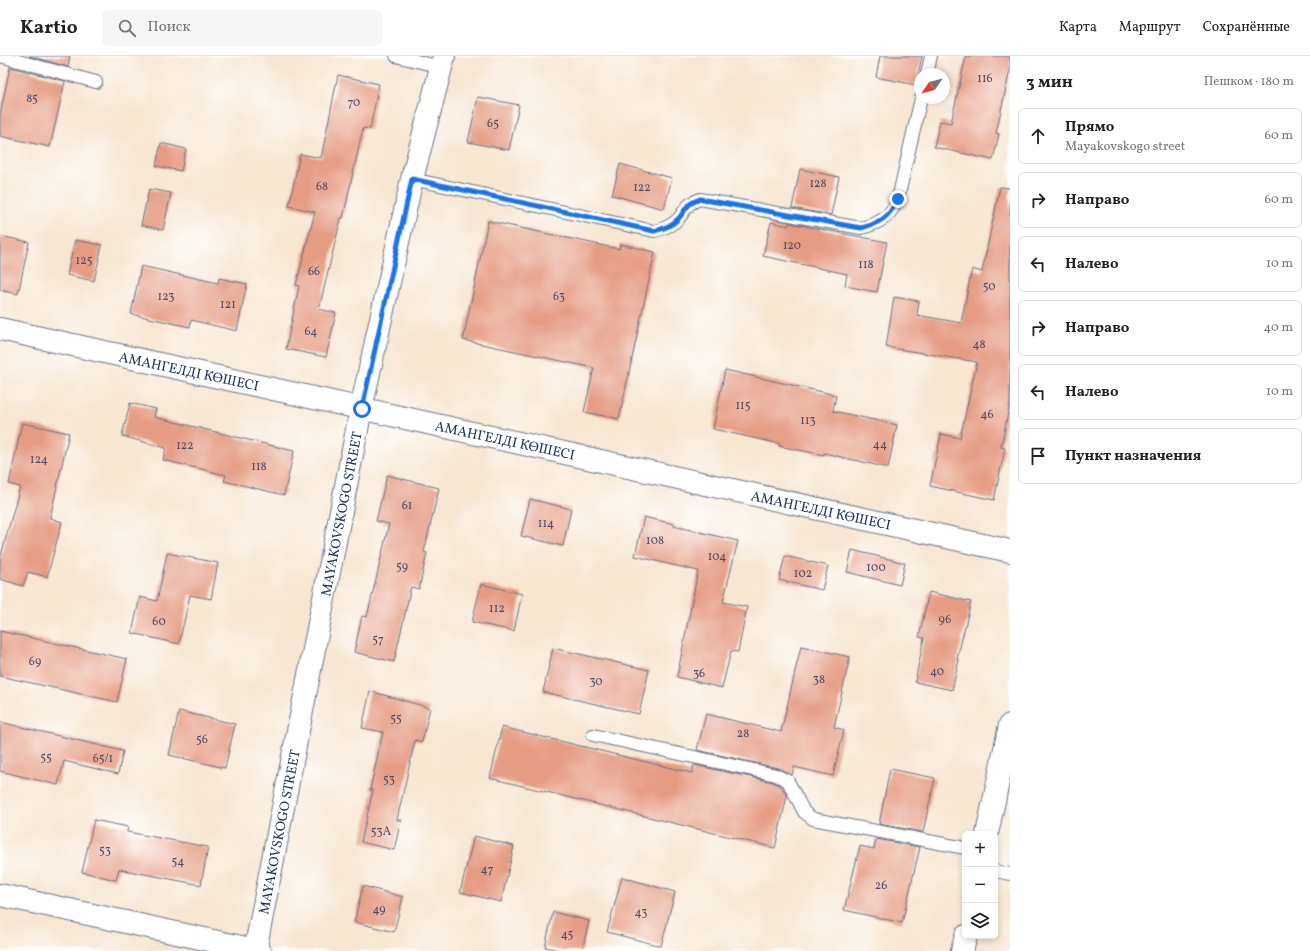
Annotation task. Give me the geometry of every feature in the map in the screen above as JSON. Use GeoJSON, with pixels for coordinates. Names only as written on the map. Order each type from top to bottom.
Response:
{"type":"FeatureCollection","features":[{"type":"Feature","properties":{"kind":"street","name":"MAYAKOVSKOGO STREET"},"geometry":{"type":"LineString","coordinates":[[257,951],[362,409],[412,179],[442,62]]}},
{"type":"Feature","properties":{"kind":"street","name":"АМАНГЕЛДІ КӨШЕСІ"},"geometry":{"type":"LineString","coordinates":[[0,329],[1010,552]]}},
{"type":"Feature","properties":{"kind":"street"},"geometry":{"type":"LineString","coordinates":[[988,831],[1010,725]]}},
{"type":"Feature","properties":{"kind":"street"},"geometry":{"type":"LineString","coordinates":[[0,896],[257,951]]}},
{"type":"Feature","properties":{"kind":"street"},"geometry":{"type":"LineString","coordinates":[[962,951],[965,939]]}},
{"type":"Feature","properties":{"kind":"lane"},"geometry":{"type":"LineString","coordinates":[[0,56],[96,82]]}},
{"type":"Feature","properties":{"kind":"lane"},"geometry":{"type":"LineString","coordinates":[[396,56],[442,62]]}},
{"type":"Feature","properties":{"kind":"lane"},"geometry":{"type":"LineString","coordinates":[[928,68],[931,56]]}},
{"type":"Feature","properties":{"kind":"lane"},"geometry":{"type":"LineString","coordinates":[[412,179],[654,231],[667,228],[678,219],[690,203],[700,199],[861,228],[885,219],[894,209],[898,199],[921,104]]}},
{"type":"Feature","properties":{"kind":"lane"},"geometry":{"type":"LineString","coordinates":[[593,735],[776,775],[788,781],[804,812],[813,819],[962,847]]}},
{"type":"Feature","properties":{"kind":"lane"},"geometry":{"type":"LineString","coordinates":[[998,872],[1010,874]]}},
{"type":"Feature","properties":{"kind":"building"},"geometry":{"type":"Polygon","coordinates":[[[29,56],[70,56],[68,67],[29,56]]]}},
{"type":"Feature","properties":{"kind":"building"},"geometry":{"type":"Polygon","coordinates":[[[880,56],[922,56],[920,68],[914,68],[914,85],[876,77],[880,56]]]}},
{"type":"Feature","properties":{"kind":"building"},"geometry":{"type":"Polygon","coordinates":[[[966,56],[1010,56],[1010,70],[996,133],[999,134],[993,160],[934,147],[940,121],[951,123],[966,56]]]}},
{"type":"Feature","properties":{"kind":"building"},"geometry":{"type":"Polygon","coordinates":[[[10,67],[65,81],[50,147],[0,136],[0,115],[10,67]]]}},
{"type":"Feature","properties":{"kind":"building"},"geometry":{"type":"Polygon","coordinates":[[[338,75],[379,84],[370,129],[363,128],[343,218],[341,218],[319,309],[336,313],[326,357],[286,349],[299,286],[296,285],[315,212],[289,206],[300,154],[321,158],[338,75]]]}},
{"type":"Feature","properties":{"kind":"building"},"geometry":{"type":"Polygon","coordinates":[[[478,97],[519,105],[509,150],[468,142],[478,97]]]}},
{"type":"Feature","properties":{"kind":"building"},"geometry":{"type":"Polygon","coordinates":[[[161,143],[186,149],[181,171],[156,166],[161,143]]]}},
{"type":"Feature","properties":{"kind":"building"},"geometry":{"type":"Polygon","coordinates":[[[620,164],[672,178],[664,209],[612,195],[620,164]]]}},
{"type":"Feature","properties":{"kind":"building"},"geometry":{"type":"Polygon","coordinates":[[[800,169],[839,177],[831,215],[792,208],[800,169]]]}},
{"type":"Feature","properties":{"kind":"building"},"geometry":{"type":"Polygon","coordinates":[[[1000,187],[1010,188],[1010,403],[1001,447],[1005,448],[994,500],[930,486],[941,434],[960,438],[977,362],[886,347],[894,297],[919,301],[917,315],[961,323],[972,269],[982,272],[1000,187]]]}},
{"type":"Feature","properties":{"kind":"building"},"geometry":{"type":"Polygon","coordinates":[[[149,189],[171,193],[163,230],[141,225],[149,189]]]}},
{"type":"Feature","properties":{"kind":"building"},"geometry":{"type":"Polygon","coordinates":[[[488,221],[619,249],[620,244],[655,252],[619,419],[584,412],[594,368],[463,340],[488,221]]]}},
{"type":"Feature","properties":{"kind":"building"},"geometry":{"type":"Polygon","coordinates":[[[771,222],[788,226],[789,223],[887,242],[877,292],[845,286],[847,274],[763,256],[771,222]]]}},
{"type":"Feature","properties":{"kind":"building"},"geometry":{"type":"Polygon","coordinates":[[[0,236],[29,242],[18,294],[0,290],[0,236]]]}},
{"type":"Feature","properties":{"kind":"building"},"geometry":{"type":"Polygon","coordinates":[[[75,240],[102,245],[94,281],[67,275],[75,240]]]}},
{"type":"Feature","properties":{"kind":"building"},"geometry":{"type":"Polygon","coordinates":[[[141,266],[218,283],[219,278],[247,284],[237,331],[191,320],[190,327],[131,314],[141,266]]]}},
{"type":"Feature","properties":{"kind":"building"},"geometry":{"type":"Polygon","coordinates":[[[725,370],[836,395],[833,411],[897,425],[888,468],[824,453],[824,455],[779,446],[780,444],[713,429],[725,370]]]}},
{"type":"Feature","properties":{"kind":"building"},"geometry":{"type":"Polygon","coordinates":[[[130,403],[156,409],[154,417],[294,451],[284,495],[224,481],[226,475],[163,460],[166,448],[122,436],[130,403]]]}},
{"type":"Feature","properties":{"kind":"building"},"geometry":{"type":"Polygon","coordinates":[[[22,423],[69,433],[50,518],[62,522],[47,577],[28,572],[23,586],[0,579],[0,559],[20,487],[9,484],[22,423]]]}},
{"type":"Feature","properties":{"kind":"building"},"geometry":{"type":"Polygon","coordinates":[[[387,475],[439,488],[424,552],[427,553],[419,589],[411,587],[394,662],[354,652],[362,616],[367,617],[389,524],[376,521],[387,475]]]}},
{"type":"Feature","properties":{"kind":"building"},"geometry":{"type":"Polygon","coordinates":[[[530,499],[571,509],[563,546],[521,536],[530,499]]]}},
{"type":"Feature","properties":{"kind":"building"},"geometry":{"type":"Polygon","coordinates":[[[644,517],[674,524],[674,526],[738,541],[723,602],[747,607],[738,652],[731,651],[722,688],[677,677],[698,571],[635,556],[644,517]]]}},
{"type":"Feature","properties":{"kind":"building"},"geometry":{"type":"Polygon","coordinates":[[[852,550],[905,563],[900,585],[847,572],[852,550]]]}},
{"type":"Feature","properties":{"kind":"building"},"geometry":{"type":"Polygon","coordinates":[[[167,553],[218,563],[211,599],[190,595],[179,644],[132,633],[140,597],[157,601],[167,553]]]}},
{"type":"Feature","properties":{"kind":"building"},"geometry":{"type":"Polygon","coordinates":[[[785,556],[828,566],[822,590],[779,580],[785,556]]]}},
{"type":"Feature","properties":{"kind":"building"},"geometry":{"type":"Polygon","coordinates":[[[481,584],[522,594],[514,631],[472,622],[481,584]]]}},
{"type":"Feature","properties":{"kind":"building"},"geometry":{"type":"Polygon","coordinates":[[[929,592],[971,602],[957,659],[959,660],[952,690],[915,682],[924,638],[919,637],[929,592]]]}},
{"type":"Feature","properties":{"kind":"building"},"geometry":{"type":"Polygon","coordinates":[[[0,631],[127,659],[117,702],[0,676],[0,631]]]}},
{"type":"Feature","properties":{"kind":"building"},"geometry":{"type":"Polygon","coordinates":[[[801,646],[850,657],[834,727],[844,730],[833,776],[794,767],[792,775],[778,768],[697,750],[706,714],[781,732],[801,646]]]}},
{"type":"Feature","properties":{"kind":"building"},"geometry":{"type":"Polygon","coordinates":[[[553,648],[649,670],[639,714],[543,692],[553,648]]]}},
{"type":"Feature","properties":{"kind":"building"},"geometry":{"type":"Polygon","coordinates":[[[370,691],[430,708],[422,742],[415,740],[397,820],[401,820],[394,850],[361,842],[373,790],[370,790],[383,732],[362,728],[370,691]]]}},
{"type":"Feature","properties":{"kind":"building"},"geometry":{"type":"Polygon","coordinates":[[[179,711],[235,724],[225,768],[169,755],[179,711]]]}},
{"type":"Feature","properties":{"kind":"building"},"geometry":{"type":"Polygon","coordinates":[[[0,722],[123,751],[118,774],[64,761],[58,785],[0,771],[0,722]]]}},
{"type":"Feature","properties":{"kind":"building"},"geometry":{"type":"Polygon","coordinates":[[[502,727],[692,773],[694,765],[773,782],[782,787],[787,796],[775,848],[490,778],[502,727]]]}},
{"type":"Feature","properties":{"kind":"building"},"geometry":{"type":"Polygon","coordinates":[[[890,769],[935,778],[923,832],[879,824],[890,769]]]}},
{"type":"Feature","properties":{"kind":"building"},"geometry":{"type":"Polygon","coordinates":[[[94,820],[128,827],[127,832],[208,847],[201,885],[119,869],[116,880],[82,872],[94,820]]]}},
{"type":"Feature","properties":{"kind":"building"},"geometry":{"type":"Polygon","coordinates":[[[474,836],[514,846],[501,902],[460,892],[474,836]]]}},
{"type":"Feature","properties":{"kind":"building"},"geometry":{"type":"Polygon","coordinates":[[[876,839],[920,847],[902,923],[844,910],[860,846],[874,849],[876,839]]]}},
{"type":"Feature","properties":{"kind":"building"},"geometry":{"type":"Polygon","coordinates":[[[622,877],[675,892],[661,946],[607,932],[622,877]]]}},
{"type":"Feature","properties":{"kind":"building"},"geometry":{"type":"Polygon","coordinates":[[[363,886],[403,897],[394,932],[354,922],[363,886]]]}},
{"type":"Feature","properties":{"kind":"building"},"geometry":{"type":"Polygon","coordinates":[[[553,912],[589,921],[582,951],[563,951],[545,947],[553,912]]]}},
{"type":"Feature","properties":{"kind":"route"},"geometry":{"type":"LineString","coordinates":[[362,409],[412,179],[654,231],[667,228],[678,219],[690,203],[700,199],[861,228],[885,219],[894,209],[898,199]]}}]}
